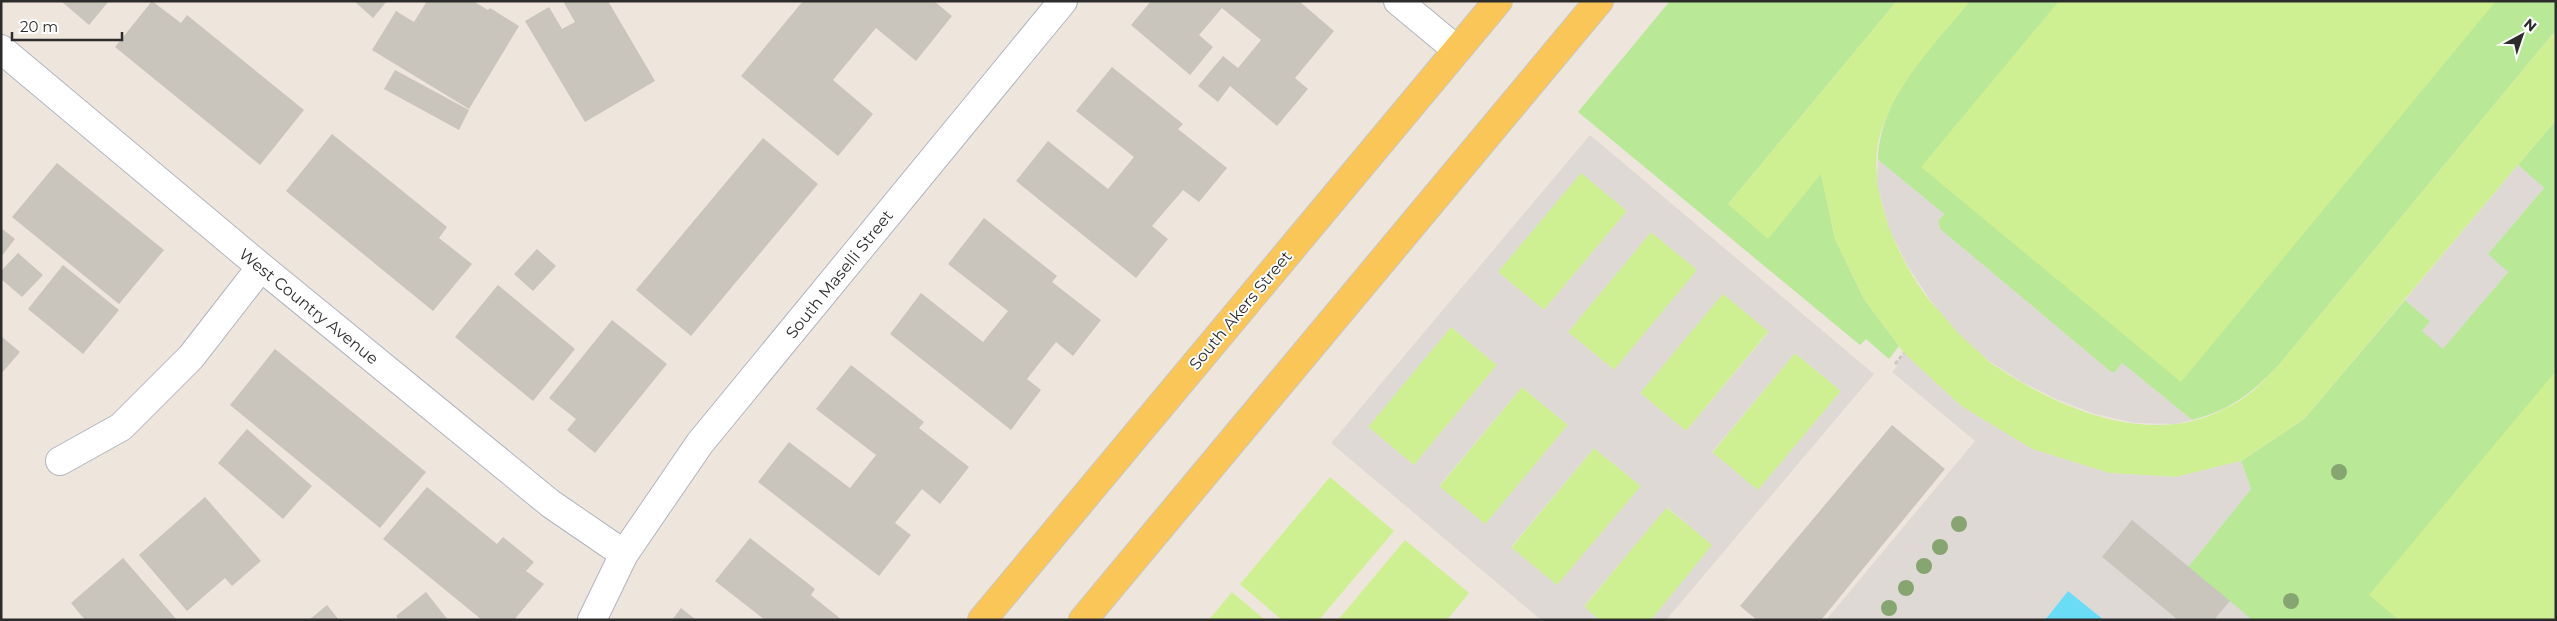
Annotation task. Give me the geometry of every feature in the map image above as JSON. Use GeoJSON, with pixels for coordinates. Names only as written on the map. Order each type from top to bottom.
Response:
{"type":"FeatureCollection","features":[{"type":"Feature","properties":{"kind":"main road","name":"South Akers Street"},"geometry":{"type":"LineString","coordinates":[[982,620],[1498,1]]}},
{"type":"Feature","properties":{"kind":"main road"},"geometry":{"type":"LineString","coordinates":[[1083,620],[1599,1]]}},
{"type":"Feature","properties":{"kind":"street","name":"South Maselli Street"},"geometry":{"type":"LineString","coordinates":[[592,620],[624,554],[700,443],[1064,1]]}},
{"type":"Feature","properties":{"kind":"street"},"geometry":{"type":"LineString","coordinates":[[1398,1],[1457,50]]}},
{"type":"Feature","properties":{"kind":"street","name":"West Country Avenue"},"geometry":{"type":"LineString","coordinates":[[1,49],[261,267],[552,504],[624,554]]}},
{"type":"Feature","properties":{"kind":"street"},"geometry":{"type":"LineString","coordinates":[[60,461],[121,427],[191,357],[261,267]]}},
{"type":"Feature","properties":{"kind":"path"},"geometry":{"type":"LineString","coordinates":[[1894,364],[1904,352]]}},
{"type":"Feature","properties":{"kind":"green space"},"geometry":{"type":"Polygon","coordinates":[[[1670,1],[1897,1],[1728,204],[1821,173],[1835,239],[1864,299],[1899,346],[1889,359],[1866,339],[1860,345],[1578,112],[1670,1]]]}},
{"type":"Feature","properties":{"kind":"green space"},"geometry":{"type":"Polygon","coordinates":[[[1897,1],[1970,1],[1930,49],[1905,83],[1894,101],[1879,139],[1876,159],[1882,202],[1888,224],[1907,266],[1930,301],[1991,363],[2055,400],[2102,417],[2126,422],[2151,425],[2194,421],[2232,405],[2256,388],[2278,366],[2556,30],[2556,120],[2304,419],[2241,461],[2176,477],[2109,473],[2032,449],[1961,406],[1907,357],[1864,299],[1835,239],[1821,174],[1768,239],[1728,204],[1897,1]]]}},
{"type":"Feature","properties":{"kind":"green space"},"geometry":{"type":"Polygon","coordinates":[[[1970,1],[2556,1],[2556,30],[2278,366],[2239,400],[2218,411],[2192,420],[2122,363],[2115,372],[2111,372],[1940,229],[1938,221],[1944,214],[1878,160],[1881,137],[1888,115],[1898,94],[1924,55],[1970,1]]]}},
{"type":"Feature","properties":{"kind":"green space"},"geometry":{"type":"Polygon","coordinates":[[[2059,1],[2496,1],[2181,382],[1921,167],[2059,1]]]}},
{"type":"Feature","properties":{"kind":"green space"},"geometry":{"type":"Polygon","coordinates":[[[2556,120],[2556,620],[2252,620],[2188,567],[2251,489],[2241,461],[2304,419],[2405,300],[2430,321],[2443,348],[2508,272],[2487,255],[2544,188],[2518,165],[2556,120]]]}},
{"type":"Feature","properties":{"kind":"green space"},"geometry":{"type":"Polygon","coordinates":[[[1581,172],[1627,211],[1544,310],[1498,272],[1581,172]]]}},
{"type":"Feature","properties":{"kind":"green space"},"geometry":{"type":"Polygon","coordinates":[[[1651,232],[1698,270],[1614,370],[1568,332],[1651,232]]]}},
{"type":"Feature","properties":{"kind":"green space"},"geometry":{"type":"Polygon","coordinates":[[[1723,293],[1769,331],[1686,431],[1640,393],[1723,293]]]}},
{"type":"Feature","properties":{"kind":"green space"},"geometry":{"type":"Polygon","coordinates":[[[1451,327],[1497,365],[1414,465],[1368,427],[1451,327]]]}},
{"type":"Feature","properties":{"kind":"green space"},"geometry":{"type":"Polygon","coordinates":[[[1795,353],[1841,391],[1758,491],[1712,453],[1795,353]]]}},
{"type":"Feature","properties":{"kind":"green space"},"geometry":{"type":"Polygon","coordinates":[[[2556,371],[2556,620],[2399,620],[2369,595],[2556,371]]]}},
{"type":"Feature","properties":{"kind":"green space"},"geometry":{"type":"Polygon","coordinates":[[[1522,387],[1568,425],[1485,525],[1439,487],[1522,387]]]}},
{"type":"Feature","properties":{"kind":"green space"},"geometry":{"type":"Polygon","coordinates":[[[1594,448],[1641,486],[1557,586],[1511,548],[1594,448]]]}},
{"type":"Feature","properties":{"kind":"green space"},"geometry":{"type":"Polygon","coordinates":[[[1330,477],[1394,531],[1319,620],[1282,620],[1240,584],[1330,477]]]}},
{"type":"Feature","properties":{"kind":"green space"},"geometry":{"type":"Polygon","coordinates":[[[1666,507],[1713,545],[1651,620],[1599,620],[1584,607],[1666,507]]]}},
{"type":"Feature","properties":{"kind":"green space"},"geometry":{"type":"Polygon","coordinates":[[[1405,540],[1469,593],[1447,620],[1338,620],[1405,540]]]}},
{"type":"Feature","properties":{"kind":"green space"},"geometry":{"type":"Polygon","coordinates":[[[1232,592],[1265,620],[1209,620],[1232,592]]]}},
{"type":"Feature","properties":{"kind":"shaded area"},"geometry":{"type":"Polygon","coordinates":[[[1590,135],[1874,374],[1666,620],[1651,620],[1712,545],[1667,507],[1584,606],[1599,620],[1541,620],[1331,443],[1590,135]],[[1581,173],[1498,272],[1544,310],[1627,211],[1581,173]],[[1651,232],[1568,332],[1614,370],[1697,270],[1651,232]],[[1723,294],[1640,393],[1686,431],[1769,332],[1723,294]],[[1451,327],[1368,427],[1414,465],[1497,365],[1451,327]],[[1795,353],[1712,452],[1758,490],[1841,391],[1795,353]],[[1522,387],[1439,486],[1485,524],[1568,425],[1522,387]],[[1594,448],[1511,547],[1557,585],[1641,486],[1594,448]]]}},
{"type":"Feature","properties":{"kind":"shaded area"},"geometry":{"type":"Polygon","coordinates":[[[1878,160],[1944,214],[1938,221],[1940,229],[2111,372],[2115,372],[2122,363],[2192,420],[2175,424],[2135,423],[2095,414],[2058,400],[2022,382],[1989,361],[1958,333],[1930,300],[1907,265],[1889,228],[1877,184],[1878,160]]]}},
{"type":"Feature","properties":{"kind":"shaded area"},"geometry":{"type":"Polygon","coordinates":[[[2518,165],[2544,188],[2488,254],[2508,272],[2443,349],[2422,331],[2430,321],[2405,300],[2518,165]]]}},
{"type":"Feature","properties":{"kind":"shaded area"},"geometry":{"type":"Polygon","coordinates":[[[1904,353],[1961,406],[2032,449],[2109,473],[2176,477],[2241,461],[2251,489],[2188,567],[2102,557],[2178,620],[2104,620],[2068,591],[2045,620],[1826,620],[1975,441],[1892,372],[1897,366],[1895,364],[1904,353]]]}},
{"type":"Feature","properties":{"kind":"shaded area"},"geometry":{"type":"Polygon","coordinates":[[[2230,601],[2252,620],[2214,620],[2230,601]]]}},
{"type":"Feature","properties":{"kind":"water"},"geometry":{"type":"Polygon","coordinates":[[[2068,591],[2104,620],[2045,620],[2068,591]]]}},
{"type":"Feature","properties":{"kind":"building"},"geometry":{"type":"Polygon","coordinates":[[[61,1],[109,1],[89,25],[61,1]]]}},
{"type":"Feature","properties":{"kind":"building"},"geometry":{"type":"Polygon","coordinates":[[[152,1],[181,23],[187,15],[304,110],[260,165],[115,47],[152,1]]]}},
{"type":"Feature","properties":{"kind":"building"},"geometry":{"type":"Polygon","coordinates":[[[354,1],[387,1],[373,18],[354,1]]]}},
{"type":"Feature","properties":{"kind":"building"},"geometry":{"type":"Polygon","coordinates":[[[427,1],[473,1],[488,10],[490,8],[519,26],[469,109],[372,50],[396,11],[414,22],[427,1]]]}},
{"type":"Feature","properties":{"kind":"building"},"geometry":{"type":"Polygon","coordinates":[[[566,1],[608,1],[655,81],[585,122],[525,21],[549,7],[562,29],[575,22],[564,3],[566,1]]]}},
{"type":"Feature","properties":{"kind":"building"},"geometry":{"type":"Polygon","coordinates":[[[803,1],[934,1],[952,16],[916,61],[876,28],[833,80],[873,114],[838,156],[741,76],[803,1]]]}},
{"type":"Feature","properties":{"kind":"building"},"geometry":{"type":"Polygon","coordinates":[[[1151,1],[1299,1],[1334,31],[1295,78],[1308,89],[1277,126],[1230,86],[1218,102],[1198,86],[1223,56],[1238,68],[1261,40],[1222,8],[1199,35],[1213,47],[1190,75],[1131,25],[1151,1]]]}},
{"type":"Feature","properties":{"kind":"building"},"geometry":{"type":"Polygon","coordinates":[[[1112,67],[1183,124],[1178,129],[1227,168],[1199,202],[1183,190],[1152,226],[1168,239],[1136,278],[1016,181],[1048,141],[1108,189],[1134,157],[1076,111],[1112,67]]]}},
{"type":"Feature","properties":{"kind":"building"},"geometry":{"type":"Polygon","coordinates":[[[395,70],[469,110],[459,130],[384,89],[395,70]]]}},
{"type":"Feature","properties":{"kind":"building"},"geometry":{"type":"Polygon","coordinates":[[[332,134],[447,227],[439,238],[472,264],[433,311],[286,191],[332,134]]]}},
{"type":"Feature","properties":{"kind":"building"},"geometry":{"type":"Polygon","coordinates":[[[763,138],[818,184],[691,336],[636,290],[763,138]]]}},
{"type":"Feature","properties":{"kind":"building"},"geometry":{"type":"Polygon","coordinates":[[[57,163],[164,250],[119,304],[12,217],[57,163]]]}},
{"type":"Feature","properties":{"kind":"building"},"geometry":{"type":"Polygon","coordinates":[[[984,218],[1057,276],[1052,282],[1101,320],[1073,356],[1056,342],[1027,379],[1041,390],[1011,430],[890,334],[921,293],[983,342],[1008,311],[948,264],[984,218]]]}},
{"type":"Feature","properties":{"kind":"building"},"geometry":{"type":"Polygon","coordinates":[[[1,228],[15,239],[1,257],[1,228]]]}},
{"type":"Feature","properties":{"kind":"building"},"geometry":{"type":"Polygon","coordinates":[[[537,249],[556,266],[533,291],[514,274],[537,249]]]}},
{"type":"Feature","properties":{"kind":"building"},"geometry":{"type":"Polygon","coordinates":[[[18,253],[43,275],[22,297],[1,279],[1,271],[18,253]]]}},
{"type":"Feature","properties":{"kind":"building"},"geometry":{"type":"Polygon","coordinates":[[[63,265],[119,310],[83,354],[28,309],[63,265]]]}},
{"type":"Feature","properties":{"kind":"building"},"geometry":{"type":"Polygon","coordinates":[[[498,285],[575,349],[533,401],[455,337],[498,285]]]}},
{"type":"Feature","properties":{"kind":"building"},"geometry":{"type":"Polygon","coordinates":[[[612,320],[667,364],[595,453],[567,430],[576,419],[549,398],[612,320]]]}},
{"type":"Feature","properties":{"kind":"building"},"geometry":{"type":"Polygon","coordinates":[[[1,336],[20,352],[1,374],[1,336]]]}},
{"type":"Feature","properties":{"kind":"building"},"geometry":{"type":"Polygon","coordinates":[[[275,349],[426,472],[380,528],[230,405],[275,349]]]}},
{"type":"Feature","properties":{"kind":"building"},"geometry":{"type":"Polygon","coordinates":[[[851,365],[924,422],[919,428],[969,467],[940,504],[922,489],[895,523],[911,535],[879,576],[758,482],[789,442],[850,488],[876,455],[816,409],[851,365]]]}},
{"type":"Feature","properties":{"kind":"building"},"geometry":{"type":"Polygon","coordinates":[[[1892,425],[1945,469],[1821,620],[1757,620],[1740,606],[1892,425]]]}},
{"type":"Feature","properties":{"kind":"building"},"geometry":{"type":"Polygon","coordinates":[[[247,429],[312,486],[283,519],[218,463],[247,429]]]}},
{"type":"Feature","properties":{"kind":"building"},"geometry":{"type":"Polygon","coordinates":[[[427,487],[497,544],[503,537],[534,562],[526,571],[544,584],[514,620],[482,620],[383,539],[427,487]]]}},
{"type":"Feature","properties":{"kind":"building"},"geometry":{"type":"Polygon","coordinates":[[[205,497],[261,561],[232,586],[225,578],[187,611],[139,555],[205,497]]]}},
{"type":"Feature","properties":{"kind":"building"},"geometry":{"type":"Polygon","coordinates":[[[2132,520],[2230,601],[2214,620],[2178,620],[2102,557],[2132,520]]]}},
{"type":"Feature","properties":{"kind":"building"},"geometry":{"type":"Polygon","coordinates":[[[750,538],[815,589],[811,595],[842,620],[765,620],[715,581],[750,538]]]}},
{"type":"Feature","properties":{"kind":"building"},"geometry":{"type":"Polygon","coordinates":[[[123,558],[177,620],[85,620],[71,603],[123,558]]]}},
{"type":"Feature","properties":{"kind":"building"},"geometry":{"type":"Polygon","coordinates":[[[426,592],[448,620],[399,620],[396,616],[426,592]]]}},
{"type":"Feature","properties":{"kind":"building"},"geometry":{"type":"Polygon","coordinates":[[[327,605],[339,620],[309,620],[327,605]]]}},
{"type":"Feature","properties":{"kind":"building"},"geometry":{"type":"Polygon","coordinates":[[[681,608],[696,620],[672,620],[681,608]]]}}]}
